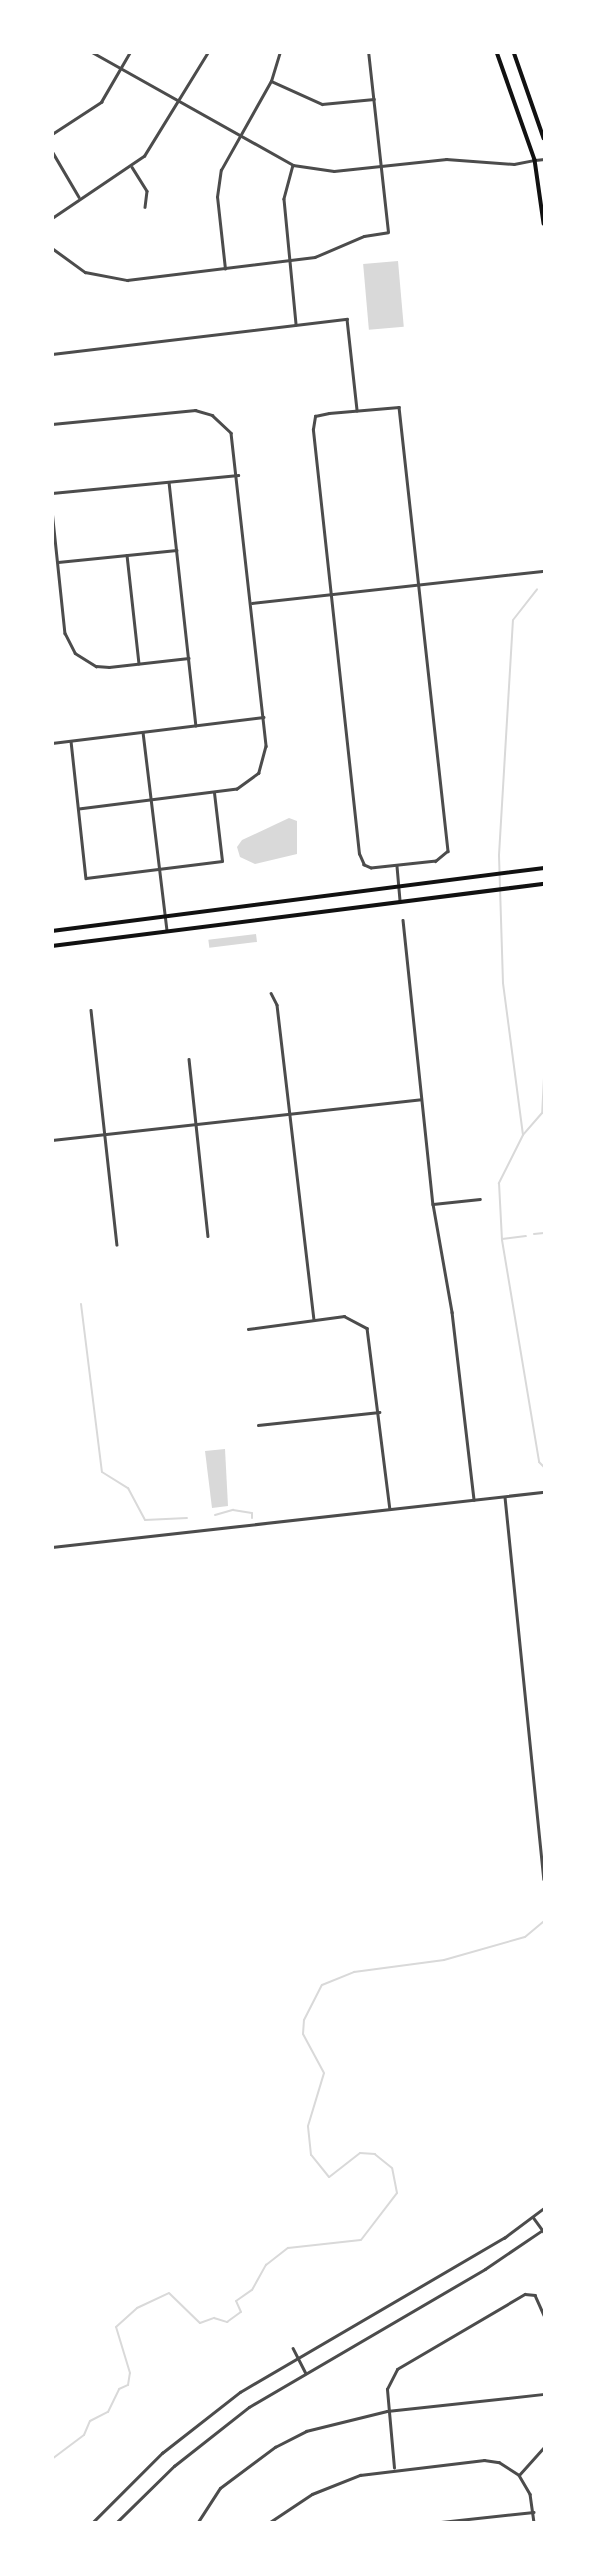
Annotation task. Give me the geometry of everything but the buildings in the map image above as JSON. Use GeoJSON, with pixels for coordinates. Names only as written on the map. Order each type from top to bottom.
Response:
{"type":"FeatureCollection","features":[{"type":"Feature","properties":{"kind":"main road"},"geometry":{"type":"LineString","coordinates":[[496,52],[535,160],[544,223]]}},
{"type":"Feature","properties":{"kind":"main road"},"geometry":{"type":"LineString","coordinates":[[514,52],[544,138]]}},
{"type":"Feature","properties":{"kind":"main road"},"geometry":{"type":"LineString","coordinates":[[52,931],[544,868]]}},
{"type":"Feature","properties":{"kind":"main road"},"geometry":{"type":"LineString","coordinates":[[52,946],[544,884]]}},
{"type":"Feature","properties":{"kind":"street"},"geometry":{"type":"LineString","coordinates":[[92,52],[293,166],[334,171],[446,159],[514,164],[544,159]]}},
{"type":"Feature","properties":{"kind":"street"},"geometry":{"type":"LineString","coordinates":[[52,134],[94,108],[131,52]]}},
{"type":"Feature","properties":{"kind":"street"},"geometry":{"type":"LineString","coordinates":[[52,218],[79,197],[132,167],[154,145],[208,52]]}},
{"type":"Feature","properties":{"kind":"street"},"geometry":{"type":"LineString","coordinates":[[225,269],[218,182],[238,136],[271,81],[280,52]]}},
{"type":"Feature","properties":{"kind":"street"},"geometry":{"type":"LineString","coordinates":[[52,248],[85,272],[105,278],[127,280],[315,257],[364,236],[388,232],[368,52]]}},
{"type":"Feature","properties":{"kind":"street"},"geometry":{"type":"LineString","coordinates":[[271,81],[321,104],[374,99]]}},
{"type":"Feature","properties":{"kind":"street"},"geometry":{"type":"LineString","coordinates":[[52,151],[79,197]]}},
{"type":"Feature","properties":{"kind":"street"},"geometry":{"type":"LineString","coordinates":[[293,166],[284,199],[296,324]]}},
{"type":"Feature","properties":{"kind":"street"},"geometry":{"type":"LineString","coordinates":[[132,167],[147,191],[145,206]]}},
{"type":"Feature","properties":{"kind":"street"},"geometry":{"type":"LineString","coordinates":[[52,354],[347,319],[357,410]]}},
{"type":"Feature","properties":{"kind":"street"},"geometry":{"type":"LineString","coordinates":[[399,407],[419,584],[448,851],[444,857],[397,866],[363,865],[313,429],[315,416],[399,407]]}},
{"type":"Feature","properties":{"kind":"street"},"geometry":{"type":"LineString","coordinates":[[52,424],[195,410],[212,415],[231,433],[238,475],[267,746],[259,773],[243,786],[214,793],[79,809]]}},
{"type":"Feature","properties":{"kind":"street"},"geometry":{"type":"LineString","coordinates":[[52,494],[238,475]]}},
{"type":"Feature","properties":{"kind":"street"},"geometry":{"type":"LineString","coordinates":[[169,482],[196,726]]}},
{"type":"Feature","properties":{"kind":"street"},"geometry":{"type":"LineString","coordinates":[[52,510],[65,633],[75,653],[96,666],[188,658]]}},
{"type":"Feature","properties":{"kind":"street"},"geometry":{"type":"LineString","coordinates":[[58,562],[176,550]]}},
{"type":"Feature","properties":{"kind":"street"},"geometry":{"type":"LineString","coordinates":[[127,555],[139,664]]}},
{"type":"Feature","properties":{"kind":"street"},"geometry":{"type":"LineString","coordinates":[[252,603],[544,571]]}},
{"type":"Feature","properties":{"kind":"street"},"geometry":{"type":"LineString","coordinates":[[52,743],[263,717]]}},
{"type":"Feature","properties":{"kind":"street"},"geometry":{"type":"LineString","coordinates":[[143,732],[167,931]]}},
{"type":"Feature","properties":{"kind":"street"},"geometry":{"type":"LineString","coordinates":[[71,741],[86,878],[222,861],[214,793]]}},
{"type":"Feature","properties":{"kind":"street"},"geometry":{"type":"LineString","coordinates":[[397,866],[400,901]]}},
{"type":"Feature","properties":{"kind":"street"},"geometry":{"type":"LineString","coordinates":[[403,920],[433,1204],[452,1312],[474,1500]]}},
{"type":"Feature","properties":{"kind":"street"},"geometry":{"type":"LineString","coordinates":[[271,993],[277,1005],[314,1320]]}},
{"type":"Feature","properties":{"kind":"street"},"geometry":{"type":"LineString","coordinates":[[91,1010],[117,1245]]}},
{"type":"Feature","properties":{"kind":"street"},"geometry":{"type":"LineString","coordinates":[[189,1059],[208,1236]]}},
{"type":"Feature","properties":{"kind":"street"},"geometry":{"type":"LineString","coordinates":[[52,1140],[422,1099]]}},
{"type":"Feature","properties":{"kind":"street"},"geometry":{"type":"LineString","coordinates":[[433,1204],[480,1199]]}},
{"type":"Feature","properties":{"kind":"street"},"geometry":{"type":"LineString","coordinates":[[248,1329],[344,1315],[362,1322],[370,1334],[390,1510]]}},
{"type":"Feature","properties":{"kind":"street"},"geometry":{"type":"LineString","coordinates":[[258,1425],[379,1412]]}},
{"type":"Feature","properties":{"kind":"street"},"geometry":{"type":"LineString","coordinates":[[52,1547],[544,1492]]}},
{"type":"Feature","properties":{"kind":"street"},"geometry":{"type":"LineString","coordinates":[[505,1497],[544,1880]]}},
{"type":"Feature","properties":{"kind":"street"},"geometry":{"type":"LineString","coordinates":[[93,2522],[200,2422],[298,2358],[544,2208]]}},
{"type":"Feature","properties":{"kind":"street"},"geometry":{"type":"LineString","coordinates":[[117,2522],[210,2435],[306,2373],[495,2263],[544,2230],[533,2217]]}},
{"type":"Feature","properties":{"kind":"street"},"geometry":{"type":"LineString","coordinates":[[394,2468],[387,2411],[389,2378],[408,2363],[524,2294],[535,2295],[544,2315]]}},
{"type":"Feature","properties":{"kind":"street"},"geometry":{"type":"LineString","coordinates":[[293,2348],[306,2373]]}},
{"type":"Feature","properties":{"kind":"street"},"geometry":{"type":"LineString","coordinates":[[198,2522],[220,2488],[275,2447],[326,2425],[387,2411],[544,2394]]}},
{"type":"Feature","properties":{"kind":"street"},"geometry":{"type":"LineString","coordinates":[[519,2475],[544,2447]]}},
{"type":"Feature","properties":{"kind":"street"},"geometry":{"type":"LineString","coordinates":[[270,2522],[332,2484],[394,2468],[484,2460],[499,2462],[519,2475],[534,2522]]}},
{"type":"Feature","properties":{"kind":"street"},"geometry":{"type":"LineString","coordinates":[[441,2522],[533,2512]]}},
{"type":"Feature","properties":{"kind":"shaded area"},"geometry":{"type":"Polygon","coordinates":[[[398,261],[404,327],[369,330],[363,264],[398,261]]]}},
{"type":"Feature","properties":{"kind":"shaded area"},"geometry":{"type":"Polygon","coordinates":[[[289,818],[297,821],[297,854],[255,864],[240,857],[237,847],[242,840],[289,818]]]}},
{"type":"Feature","properties":{"kind":"shaded area"},"geometry":{"type":"Polygon","coordinates":[[[256,934],[257,942],[209,948],[208,940],[256,934]]]}},
{"type":"Feature","properties":{"kind":"shaded area"},"geometry":{"type":"Polygon","coordinates":[[[225,1449],[228,1506],[212,1508],[205,1451],[225,1449]]]}},
{"type":"Feature","properties":{"kind":"waterway"},"geometry":{"type":"LineString","coordinates":[[523,1135],[503,983],[499,855],[513,620],[537,589]]}},
{"type":"Feature","properties":{"kind":"waterway"},"geometry":{"type":"LineString","coordinates":[[544,1078],[542,1113],[523,1135],[499,1183],[502,1240],[539,1462],[544,1467]]}},
{"type":"Feature","properties":{"kind":"waterway"},"geometry":{"type":"LineString","coordinates":[[534,1234],[544,1233]]}},
{"type":"Feature","properties":{"kind":"waterway"},"geometry":{"type":"LineString","coordinates":[[502,1239],[526,1236]]}},
{"type":"Feature","properties":{"kind":"waterway"},"geometry":{"type":"LineString","coordinates":[[81,1304],[102,1472],[128,1488],[145,1520],[187,1518]]}},
{"type":"Feature","properties":{"kind":"waterway"},"geometry":{"type":"LineString","coordinates":[[215,1515],[233,1510],[252,1513],[252,1518]]}},
{"type":"Feature","properties":{"kind":"waterway"},"geometry":{"type":"LineString","coordinates":[[52,2459],[84,2435],[90,2421],[108,2412],[119,2389],[128,2385],[130,2373],[116,2327],[137,2308],[169,2293],[200,2323],[214,2318],[227,2322],[241,2312],[236,2301],[252,2290],[266,2265],[288,2248],[361,2240],[397,2193],[392,2168],[375,2154],[360,2153],[329,2177],[311,2155],[308,2126],[324,2073],[303,2034],[304,2020],[322,1985],[354,1972],[444,1960],[525,1937],[544,1921]]}}]}
